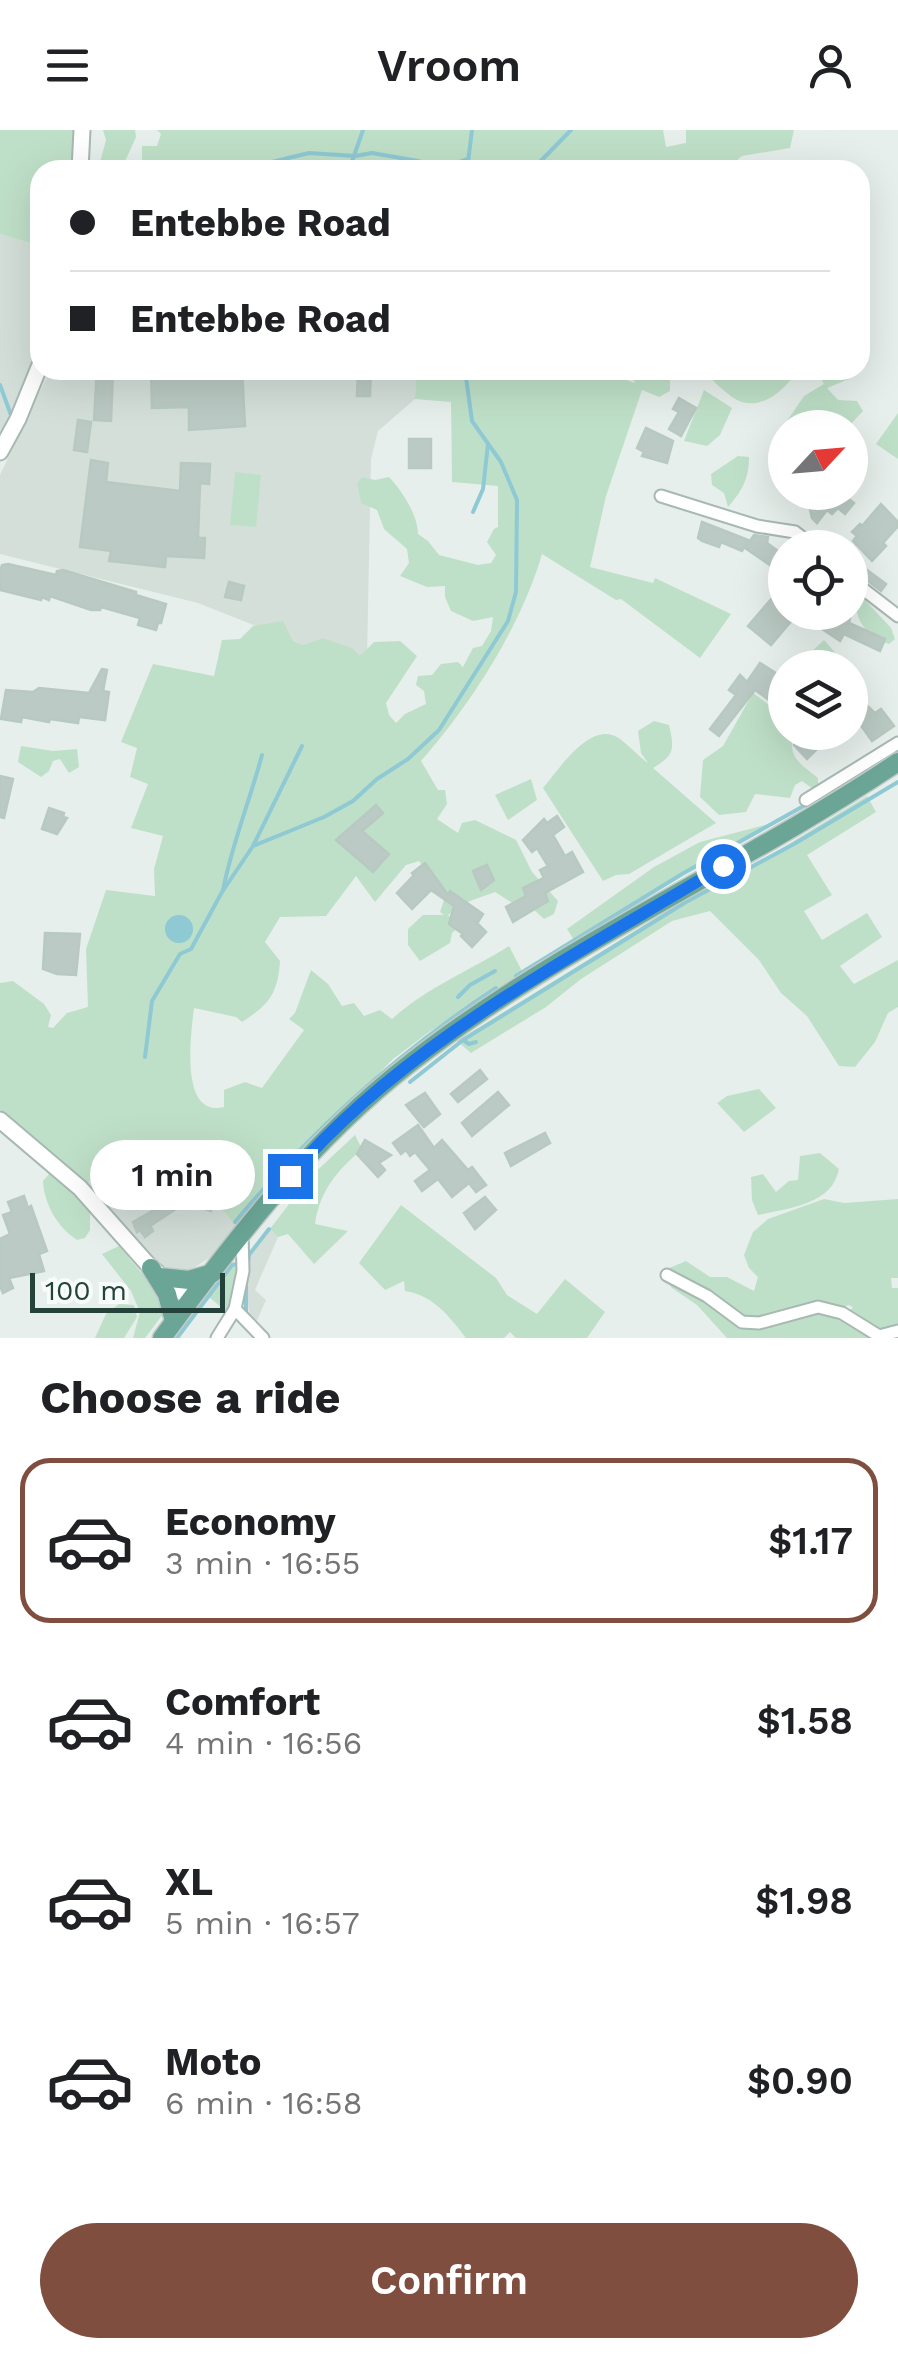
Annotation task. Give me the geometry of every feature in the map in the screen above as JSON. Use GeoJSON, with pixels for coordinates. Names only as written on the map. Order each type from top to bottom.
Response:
{"type":"FeatureCollection","features":[{"type":"Feature","properties":{"kind":"main road"},"geometry":{"type":"LineString","coordinates":[[162,1338],[306,1156],[420,1056],[613,931],[898,762]]}},
{"type":"Feature","properties":{"kind":"main road"},"geometry":{"type":"LineString","coordinates":[[155,1272],[189,1280],[213,1273]]}},
{"type":"Feature","properties":{"kind":"main road"},"geometry":{"type":"LineString","coordinates":[[155,1272],[167,1294],[174,1321]]}},
{"type":"Feature","properties":{"kind":"street"},"geometry":{"type":"LineString","coordinates":[[80,160],[82,130]]}},
{"type":"Feature","properties":{"kind":"street"},"geometry":{"type":"LineString","coordinates":[[0,452],[34,380]]}},
{"type":"Feature","properties":{"kind":"street"},"geometry":{"type":"LineString","coordinates":[[660,496],[782,530]]}},
{"type":"Feature","properties":{"kind":"street"},"geometry":{"type":"LineString","coordinates":[[868,593],[898,616]]}},
{"type":"Feature","properties":{"kind":"street"},"geometry":{"type":"LineString","coordinates":[[806,800],[898,743]]}},
{"type":"Feature","properties":{"kind":"street"},"geometry":{"type":"LineString","coordinates":[[0,1120],[80,1188],[155,1272],[192,1300]]}},
{"type":"Feature","properties":{"kind":"street"},"geometry":{"type":"LineString","coordinates":[[217,1338],[235,1309],[243,1272],[242,1234]]}},
{"type":"Feature","properties":{"kind":"street"},"geometry":{"type":"LineString","coordinates":[[668,1275],[707,1296],[730,1316],[750,1324],[818,1307],[842,1313],[878,1336],[898,1331]]}},
{"type":"Feature","properties":{"kind":"street"},"geometry":{"type":"LineString","coordinates":[[235,1309],[262,1338]]}},
{"type":"Feature","properties":{"kind":"shaded area"},"geometry":{"type":"Polygon","coordinates":[[[0,234],[30,243],[30,379],[0,433],[0,234]]]}},
{"type":"Feature","properties":{"kind":"shaded area"},"geometry":{"type":"Polygon","coordinates":[[[45,380],[416,380],[415,399],[378,431],[371,459],[367,658],[304,645],[198,603],[0,554],[0,475],[45,380]]]}},
{"type":"Feature","properties":{"kind":"shaded area"},"geometry":{"type":"Polygon","coordinates":[[[127,1138],[159,1158],[180,1188],[197,1179],[240,1229],[192,1269],[176,1270],[161,1265],[86,1185],[127,1138]]]}},
{"type":"Feature","properties":{"kind":"shaded area"},"geometry":{"type":"Polygon","coordinates":[[[270,1229],[278,1237],[255,1290],[266,1300],[255,1325],[249,1317],[247,1287],[251,1256],[270,1229]]]}},
{"type":"Feature","properties":{"kind":"green space"},"geometry":{"type":"Polygon","coordinates":[[[0,130],[74,130],[73,160],[30,160],[30,243],[0,234],[0,130]]]}},
{"type":"Feature","properties":{"kind":"green space"},"geometry":{"type":"Polygon","coordinates":[[[103,130],[135,130],[136,137],[126,160],[101,160],[106,140],[103,130]]]}},
{"type":"Feature","properties":{"kind":"green space"},"geometry":{"type":"Polygon","coordinates":[[[157,130],[663,130],[666,147],[686,143],[686,130],[794,130],[790,148],[737,160],[142,160],[142,146],[157,146],[161,134],[157,130]]]}},
{"type":"Feature","properties":{"kind":"green space"},"geometry":{"type":"Polygon","coordinates":[[[416,380],[670,380],[670,391],[659,397],[642,390],[606,496],[590,567],[653,583],[655,578],[731,614],[700,658],[621,599],[616,600],[542,554],[521,609],[492,664],[421,761],[438,790],[445,790],[447,804],[437,819],[458,833],[462,823],[475,820],[516,840],[532,872],[558,901],[554,914],[544,919],[532,908],[522,909],[495,892],[448,915],[459,927],[452,933],[450,943],[420,961],[408,945],[408,929],[423,915],[444,915],[440,912],[445,897],[419,861],[406,865],[375,902],[356,876],[326,916],[280,917],[265,942],[280,961],[277,982],[259,1010],[242,1022],[236,1017],[194,1008],[190,1054],[194,1087],[200,1100],[210,1107],[224,1107],[224,1090],[245,1082],[262,1088],[304,1030],[289,1019],[295,1013],[311,970],[328,984],[342,1006],[354,1003],[364,1016],[380,1010],[392,1019],[434,989],[509,946],[523,973],[393,1059],[295,1159],[237,1227],[197,1179],[180,1188],[159,1158],[127,1139],[86,1185],[0,1110],[0,983],[13,981],[44,1004],[51,1015],[48,1027],[53,1028],[67,1013],[88,1007],[86,949],[106,890],[155,896],[154,869],[163,836],[131,828],[148,784],[130,777],[137,748],[121,742],[153,664],[214,676],[222,640],[240,639],[253,626],[283,621],[293,641],[304,645],[323,638],[352,648],[360,656],[374,642],[400,641],[417,656],[386,703],[396,723],[426,704],[424,691],[416,685],[418,676],[432,675],[441,664],[458,662],[463,667],[473,648],[482,646],[491,631],[493,617],[473,621],[451,611],[445,586],[427,587],[400,576],[409,563],[407,549],[384,529],[377,510],[361,503],[357,484],[362,477],[389,477],[408,504],[418,534],[439,555],[478,565],[491,563],[496,555],[487,542],[498,527],[498,486],[452,482],[451,402],[415,399],[416,380]]]}},
{"type":"Feature","properties":{"kind":"green space"},"geometry":{"type":"Polygon","coordinates":[[[713,380],[790,380],[775,395],[759,402],[742,402],[713,380]]]}},
{"type":"Feature","properties":{"kind":"green space"},"geometry":{"type":"Polygon","coordinates":[[[822,380],[847,380],[827,388],[838,400],[857,401],[862,410],[794,410],[804,396],[824,384],[822,380]]]}},
{"type":"Feature","properties":{"kind":"green space"},"geometry":{"type":"Polygon","coordinates":[[[704,390],[732,408],[720,435],[707,446],[684,441],[704,390]]]}},
{"type":"Feature","properties":{"kind":"green space"},"geometry":{"type":"Polygon","coordinates":[[[898,413],[898,459],[876,444],[898,413]]]}},
{"type":"Feature","properties":{"kind":"green space"},"geometry":{"type":"Polygon","coordinates":[[[738,456],[749,457],[748,472],[728,507],[724,493],[712,485],[711,474],[738,456]]]}},
{"type":"Feature","properties":{"kind":"green space"},"geometry":{"type":"Polygon","coordinates":[[[235,472],[261,475],[256,527],[230,525],[235,472]]]}},
{"type":"Feature","properties":{"kind":"green space"},"geometry":{"type":"Polygon","coordinates":[[[868,603],[891,628],[895,639],[889,644],[867,630],[868,603]]]}},
{"type":"Feature","properties":{"kind":"green space"},"geometry":{"type":"Polygon","coordinates":[[[824,640],[833,650],[813,650],[824,640]]]}},
{"type":"Feature","properties":{"kind":"green space"},"geometry":{"type":"Polygon","coordinates":[[[753,693],[768,704],[768,750],[792,750],[801,764],[818,778],[818,787],[813,789],[802,781],[795,785],[790,798],[755,794],[746,812],[719,815],[700,797],[703,760],[723,746],[753,693]]]}},
{"type":"Feature","properties":{"kind":"green space"},"geometry":{"type":"Polygon","coordinates":[[[654,721],[669,725],[672,746],[669,755],[653,768],[716,823],[629,874],[603,881],[543,788],[575,750],[596,736],[617,737],[648,763],[641,753],[638,731],[654,721]]]}},
{"type":"Feature","properties":{"kind":"green space"},"geometry":{"type":"Polygon","coordinates":[[[21,746],[53,751],[77,749],[79,767],[69,773],[60,759],[53,761],[41,777],[18,762],[21,746]]]}},
{"type":"Feature","properties":{"kind":"green space"},"geometry":{"type":"Polygon","coordinates":[[[531,779],[537,800],[508,820],[495,795],[531,779]]]}},
{"type":"Feature","properties":{"kind":"green space"},"geometry":{"type":"Polygon","coordinates":[[[867,796],[876,812],[807,855],[832,895],[804,911],[822,940],[867,913],[882,937],[840,966],[854,984],[898,960],[898,1007],[888,1013],[875,1042],[855,1067],[839,1066],[807,1016],[781,993],[759,960],[710,911],[672,921],[471,1053],[457,1041],[699,891],[771,855],[867,796]]]}},
{"type":"Feature","properties":{"kind":"green space"},"geometry":{"type":"Polygon","coordinates":[[[769,824],[574,940],[567,929],[654,867],[700,842],[769,824]]]}},
{"type":"Feature","properties":{"kind":"green space"},"geometry":{"type":"Polygon","coordinates":[[[759,1089],[776,1108],[744,1132],[717,1103],[727,1096],[759,1089]]]}},
{"type":"Feature","properties":{"kind":"green space"},"geometry":{"type":"Polygon","coordinates":[[[355,1135],[362,1149],[331,1182],[315,1224],[348,1231],[314,1264],[288,1234],[278,1237],[270,1229],[309,1178],[355,1135]]]}},
{"type":"Feature","properties":{"kind":"green space"},"geometry":{"type":"Polygon","coordinates":[[[820,1153],[839,1169],[828,1190],[808,1203],[758,1215],[752,1200],[751,1177],[763,1174],[776,1192],[789,1181],[798,1180],[800,1156],[820,1153]]]}},
{"type":"Feature","properties":{"kind":"green space"},"geometry":{"type":"Polygon","coordinates":[[[50,1173],[90,1212],[90,1230],[85,1238],[77,1240],[70,1235],[53,1215],[43,1181],[50,1173]]]}},
{"type":"Feature","properties":{"kind":"green space"},"geometry":{"type":"Polygon","coordinates":[[[824,1199],[844,1203],[898,1199],[898,1278],[891,1278],[892,1288],[898,1288],[898,1327],[880,1332],[849,1312],[853,1307],[848,1305],[841,1310],[819,1311],[840,1316],[875,1338],[727,1338],[660,1272],[686,1261],[710,1277],[727,1277],[754,1291],[758,1277],[744,1255],[753,1232],[768,1219],[824,1199]]]}},
{"type":"Feature","properties":{"kind":"green space"},"geometry":{"type":"Polygon","coordinates":[[[401,1205],[496,1278],[507,1295],[537,1314],[565,1279],[605,1312],[587,1338],[516,1338],[510,1332],[504,1338],[466,1338],[432,1302],[405,1291],[404,1281],[385,1290],[359,1263],[401,1205]]]}},
{"type":"Feature","properties":{"kind":"green space"},"geometry":{"type":"Polygon","coordinates":[[[119,1246],[163,1299],[166,1310],[145,1338],[133,1338],[140,1312],[131,1291],[102,1254],[119,1246]]]}},
{"type":"Feature","properties":{"kind":"green space"},"geometry":{"type":"Polygon","coordinates":[[[233,1264],[240,1271],[228,1313],[209,1297],[233,1264]]]}},
{"type":"Feature","properties":{"kind":"green space"},"geometry":{"type":"Polygon","coordinates":[[[119,1304],[134,1305],[137,1317],[124,1338],[95,1338],[106,1314],[119,1304]]]}},
{"type":"Feature","properties":{"kind":"water"},"geometry":{"type":"Polygon","coordinates":[[[179,915],[189,919],[193,929],[189,939],[179,943],[169,939],[165,929],[169,919],[179,915]]]}},
{"type":"Feature","properties":{"kind":"building"},"geometry":{"type":"Polygon","coordinates":[[[96,380],[113,380],[111,421],[94,420],[96,380]]]}},
{"type":"Feature","properties":{"kind":"building"},"geometry":{"type":"Polygon","coordinates":[[[151,380],[243,380],[245,426],[189,430],[189,407],[152,408],[151,380]]]}},
{"type":"Feature","properties":{"kind":"building"},"geometry":{"type":"Polygon","coordinates":[[[358,380],[371,380],[370,396],[357,396],[358,380]]]}},
{"type":"Feature","properties":{"kind":"building"},"geometry":{"type":"Polygon","coordinates":[[[679,398],[696,408],[681,436],[669,429],[679,412],[673,409],[679,398]]]}},
{"type":"Feature","properties":{"kind":"building"},"geometry":{"type":"Polygon","coordinates":[[[78,420],[91,422],[87,452],[74,450],[78,420]]]}},
{"type":"Feature","properties":{"kind":"building"},"geometry":{"type":"Polygon","coordinates":[[[646,428],[673,441],[667,463],[642,456],[644,452],[637,448],[646,428]]]}},
{"type":"Feature","properties":{"kind":"building"},"geometry":{"type":"Polygon","coordinates":[[[409,439],[431,439],[431,468],[409,468],[409,439]]]}},
{"type":"Feature","properties":{"kind":"building"},"geometry":{"type":"Polygon","coordinates":[[[91,460],[108,463],[106,482],[180,491],[181,463],[210,464],[209,484],[200,483],[198,538],[205,538],[204,558],[166,556],[165,567],[109,561],[111,551],[80,547],[91,460]]]}},
{"type":"Feature","properties":{"kind":"building"},"geometry":{"type":"Polygon","coordinates":[[[881,504],[898,522],[883,543],[886,546],[872,561],[868,557],[868,530],[854,530],[881,504]]]}},
{"type":"Feature","properties":{"kind":"building"},"geometry":{"type":"Polygon","coordinates":[[[810,510],[827,510],[817,523],[810,510]]]}},
{"type":"Feature","properties":{"kind":"building"},"geometry":{"type":"Polygon","coordinates":[[[702,522],[748,540],[742,551],[721,542],[719,547],[702,541],[698,538],[702,522]]]}},
{"type":"Feature","properties":{"kind":"building"},"geometry":{"type":"Polygon","coordinates":[[[754,535],[768,537],[768,564],[745,548],[754,535]]]}},
{"type":"Feature","properties":{"kind":"building"},"geometry":{"type":"Polygon","coordinates":[[[2,565],[56,575],[63,570],[136,592],[166,604],[161,623],[156,630],[138,625],[140,618],[101,607],[91,610],[50,596],[49,600],[41,600],[0,590],[2,565]]]}},
{"type":"Feature","properties":{"kind":"building"},"geometry":{"type":"Polygon","coordinates":[[[868,571],[886,584],[881,591],[868,581],[868,571]]]}},
{"type":"Feature","properties":{"kind":"building"},"geometry":{"type":"Polygon","coordinates":[[[229,582],[244,586],[241,600],[225,597],[229,582]]]}},
{"type":"Feature","properties":{"kind":"building"},"geometry":{"type":"Polygon","coordinates":[[[768,603],[768,630],[784,630],[771,645],[748,626],[768,603]]]}},
{"type":"Feature","properties":{"kind":"building"},"geometry":{"type":"Polygon","coordinates":[[[824,630],[865,630],[885,639],[880,651],[844,634],[840,641],[824,630]]]}},
{"type":"Feature","properties":{"kind":"building"},"geometry":{"type":"Polygon","coordinates":[[[760,663],[768,668],[768,699],[755,690],[719,736],[710,729],[736,695],[729,690],[740,675],[747,682],[760,663]]]}},
{"type":"Feature","properties":{"kind":"building"},"geometry":{"type":"Polygon","coordinates":[[[102,669],[107,670],[103,691],[109,692],[105,720],[79,717],[78,723],[22,717],[21,722],[1,719],[6,690],[33,692],[39,688],[89,693],[102,669]]]}},
{"type":"Feature","properties":{"kind":"building"},"geometry":{"type":"Polygon","coordinates":[[[868,707],[875,713],[881,709],[894,726],[872,741],[868,735],[868,707]]]}},
{"type":"Feature","properties":{"kind":"building"},"geometry":{"type":"Polygon","coordinates":[[[799,750],[816,750],[807,759],[799,750]]]}},
{"type":"Feature","properties":{"kind":"building"},"geometry":{"type":"Polygon","coordinates":[[[0,776],[13,779],[4,818],[0,817],[0,776]]]}},
{"type":"Feature","properties":{"kind":"building"},"geometry":{"type":"Polygon","coordinates":[[[376,805],[383,813],[362,831],[389,854],[373,872],[336,840],[376,805]]]}},
{"type":"Feature","properties":{"kind":"building"},"geometry":{"type":"Polygon","coordinates":[[[49,808],[67,818],[57,834],[42,829],[49,808]]]}},
{"type":"Feature","properties":{"kind":"building"},"geometry":{"type":"Polygon","coordinates":[[[557,816],[564,827],[553,835],[565,856],[572,852],[583,872],[545,893],[548,901],[513,922],[506,907],[526,896],[523,888],[544,878],[540,870],[548,866],[537,848],[532,852],[523,840],[544,819],[547,823],[557,816]]]}},
{"type":"Feature","properties":{"kind":"building"},"geometry":{"type":"Polygon","coordinates":[[[425,863],[448,895],[450,891],[483,914],[478,922],[474,920],[486,932],[472,947],[449,924],[454,906],[431,890],[412,909],[397,893],[425,863]]]}},
{"type":"Feature","properties":{"kind":"building"},"geometry":{"type":"Polygon","coordinates":[[[487,865],[494,880],[481,890],[473,871],[487,865]]]}},
{"type":"Feature","properties":{"kind":"building"},"geometry":{"type":"Polygon","coordinates":[[[45,933],[80,934],[76,975],[43,969],[45,933]]]}},
{"type":"Feature","properties":{"kind":"building"},"geometry":{"type":"Polygon","coordinates":[[[480,1070],[487,1079],[458,1102],[451,1094],[480,1070]]]}},
{"type":"Feature","properties":{"kind":"building"},"geometry":{"type":"Polygon","coordinates":[[[498,1092],[509,1105],[472,1136],[462,1123],[498,1092]]]}},
{"type":"Feature","properties":{"kind":"building"},"geometry":{"type":"Polygon","coordinates":[[[425,1093],[440,1114],[424,1127],[406,1105],[425,1093]]]}},
{"type":"Feature","properties":{"kind":"building"},"geometry":{"type":"Polygon","coordinates":[[[418,1125],[434,1148],[442,1140],[486,1185],[476,1192],[469,1183],[452,1197],[438,1179],[422,1191],[415,1181],[430,1170],[415,1152],[410,1156],[406,1150],[401,1154],[393,1143],[418,1125]]]}},
{"type":"Feature","properties":{"kind":"building"},"geometry":{"type":"Polygon","coordinates":[[[545,1133],[550,1143],[511,1166],[505,1153],[545,1133]]]}},
{"type":"Feature","properties":{"kind":"building"},"geometry":{"type":"Polygon","coordinates":[[[365,1140],[391,1155],[379,1163],[385,1170],[378,1177],[357,1154],[365,1140]]]}},
{"type":"Feature","properties":{"kind":"building"},"geometry":{"type":"Polygon","coordinates":[[[116,1168],[132,1187],[114,1202],[104,1190],[108,1184],[103,1178],[116,1168]]]}},
{"type":"Feature","properties":{"kind":"building"},"geometry":{"type":"Polygon","coordinates":[[[184,1193],[214,1201],[211,1211],[185,1203],[150,1226],[153,1231],[145,1237],[140,1230],[137,1232],[133,1222],[184,1193]]]}},
{"type":"Feature","properties":{"kind":"building"},"geometry":{"type":"Polygon","coordinates":[[[24,1196],[47,1251],[39,1254],[44,1271],[9,1278],[13,1288],[3,1293],[0,1239],[10,1234],[3,1215],[12,1212],[8,1202],[24,1196]]]}},
{"type":"Feature","properties":{"kind":"building"},"geometry":{"type":"Polygon","coordinates":[[[485,1197],[496,1210],[475,1229],[464,1213],[485,1197]]]}},
{"type":"Feature","properties":{"kind":"waterway"},"geometry":{"type":"LineString","coordinates":[[352,160],[363,130]]}},
{"type":"Feature","properties":{"kind":"waterway"},"geometry":{"type":"LineString","coordinates":[[468,160],[472,130]]}},
{"type":"Feature","properties":{"kind":"waterway"},"geometry":{"type":"LineString","coordinates":[[542,160],[571,130]]}},
{"type":"Feature","properties":{"kind":"waterway"},"geometry":{"type":"LineString","coordinates":[[280,160],[309,153],[372,153],[412,160]]}},
{"type":"Feature","properties":{"kind":"waterway"},"geometry":{"type":"LineString","coordinates":[[253,846],[353,801],[408,759],[439,730],[508,621],[516,592],[517,500],[501,462],[472,421],[466,380]]}},
{"type":"Feature","properties":{"kind":"waterway"},"geometry":{"type":"LineString","coordinates":[[0,385],[12,418]]}},
{"type":"Feature","properties":{"kind":"waterway"},"geometry":{"type":"LineString","coordinates":[[473,512],[483,489],[488,444]]}},
{"type":"Feature","properties":{"kind":"waterway"},"geometry":{"type":"LineString","coordinates":[[145,1057],[152,1001],[180,954],[191,949],[253,846],[302,746]]}},
{"type":"Feature","properties":{"kind":"waterway"},"geometry":{"type":"LineString","coordinates":[[843,784],[890,754]]}},
{"type":"Feature","properties":{"kind":"waterway"},"geometry":{"type":"LineString","coordinates":[[223,890],[262,755]]}},
{"type":"Feature","properties":{"kind":"waterway"},"geometry":{"type":"LineString","coordinates":[[463,1040],[686,902],[898,782]]}},
{"type":"Feature","properties":{"kind":"waterway"},"geometry":{"type":"LineString","coordinates":[[516,976],[682,874],[809,803]]}},
{"type":"Feature","properties":{"kind":"waterway"},"geometry":{"type":"LineString","coordinates":[[458,997],[495,971]]}},
{"type":"Feature","properties":{"kind":"waterway"},"geometry":{"type":"LineString","coordinates":[[235,1222],[294,1156],[357,1095],[424,1039],[496,988]]}},
{"type":"Feature","properties":{"kind":"waterway"},"geometry":{"type":"LineString","coordinates":[[410,1082],[463,1040],[469,1044],[476,1042]]}},
{"type":"Feature","properties":{"kind":"waterway"},"geometry":{"type":"LineString","coordinates":[[248,1263],[249,1255],[269,1229]]}},
{"type":"Feature","properties":{"kind":"waterway"},"geometry":{"type":"LineString","coordinates":[[177,1338],[232,1265],[239,1268]]}},
{"type":"Feature","properties":{"kind":"waterway"},"geometry":{"type":"LineString","coordinates":[[246,1283],[246,1313]]}},
{"type":"Feature","properties":{"kind":"route"},"geometry":{"type":"LineString","coordinates":[[290,1176],[361,1104],[409,1064],[501,1000],[723,866]]}}]}
